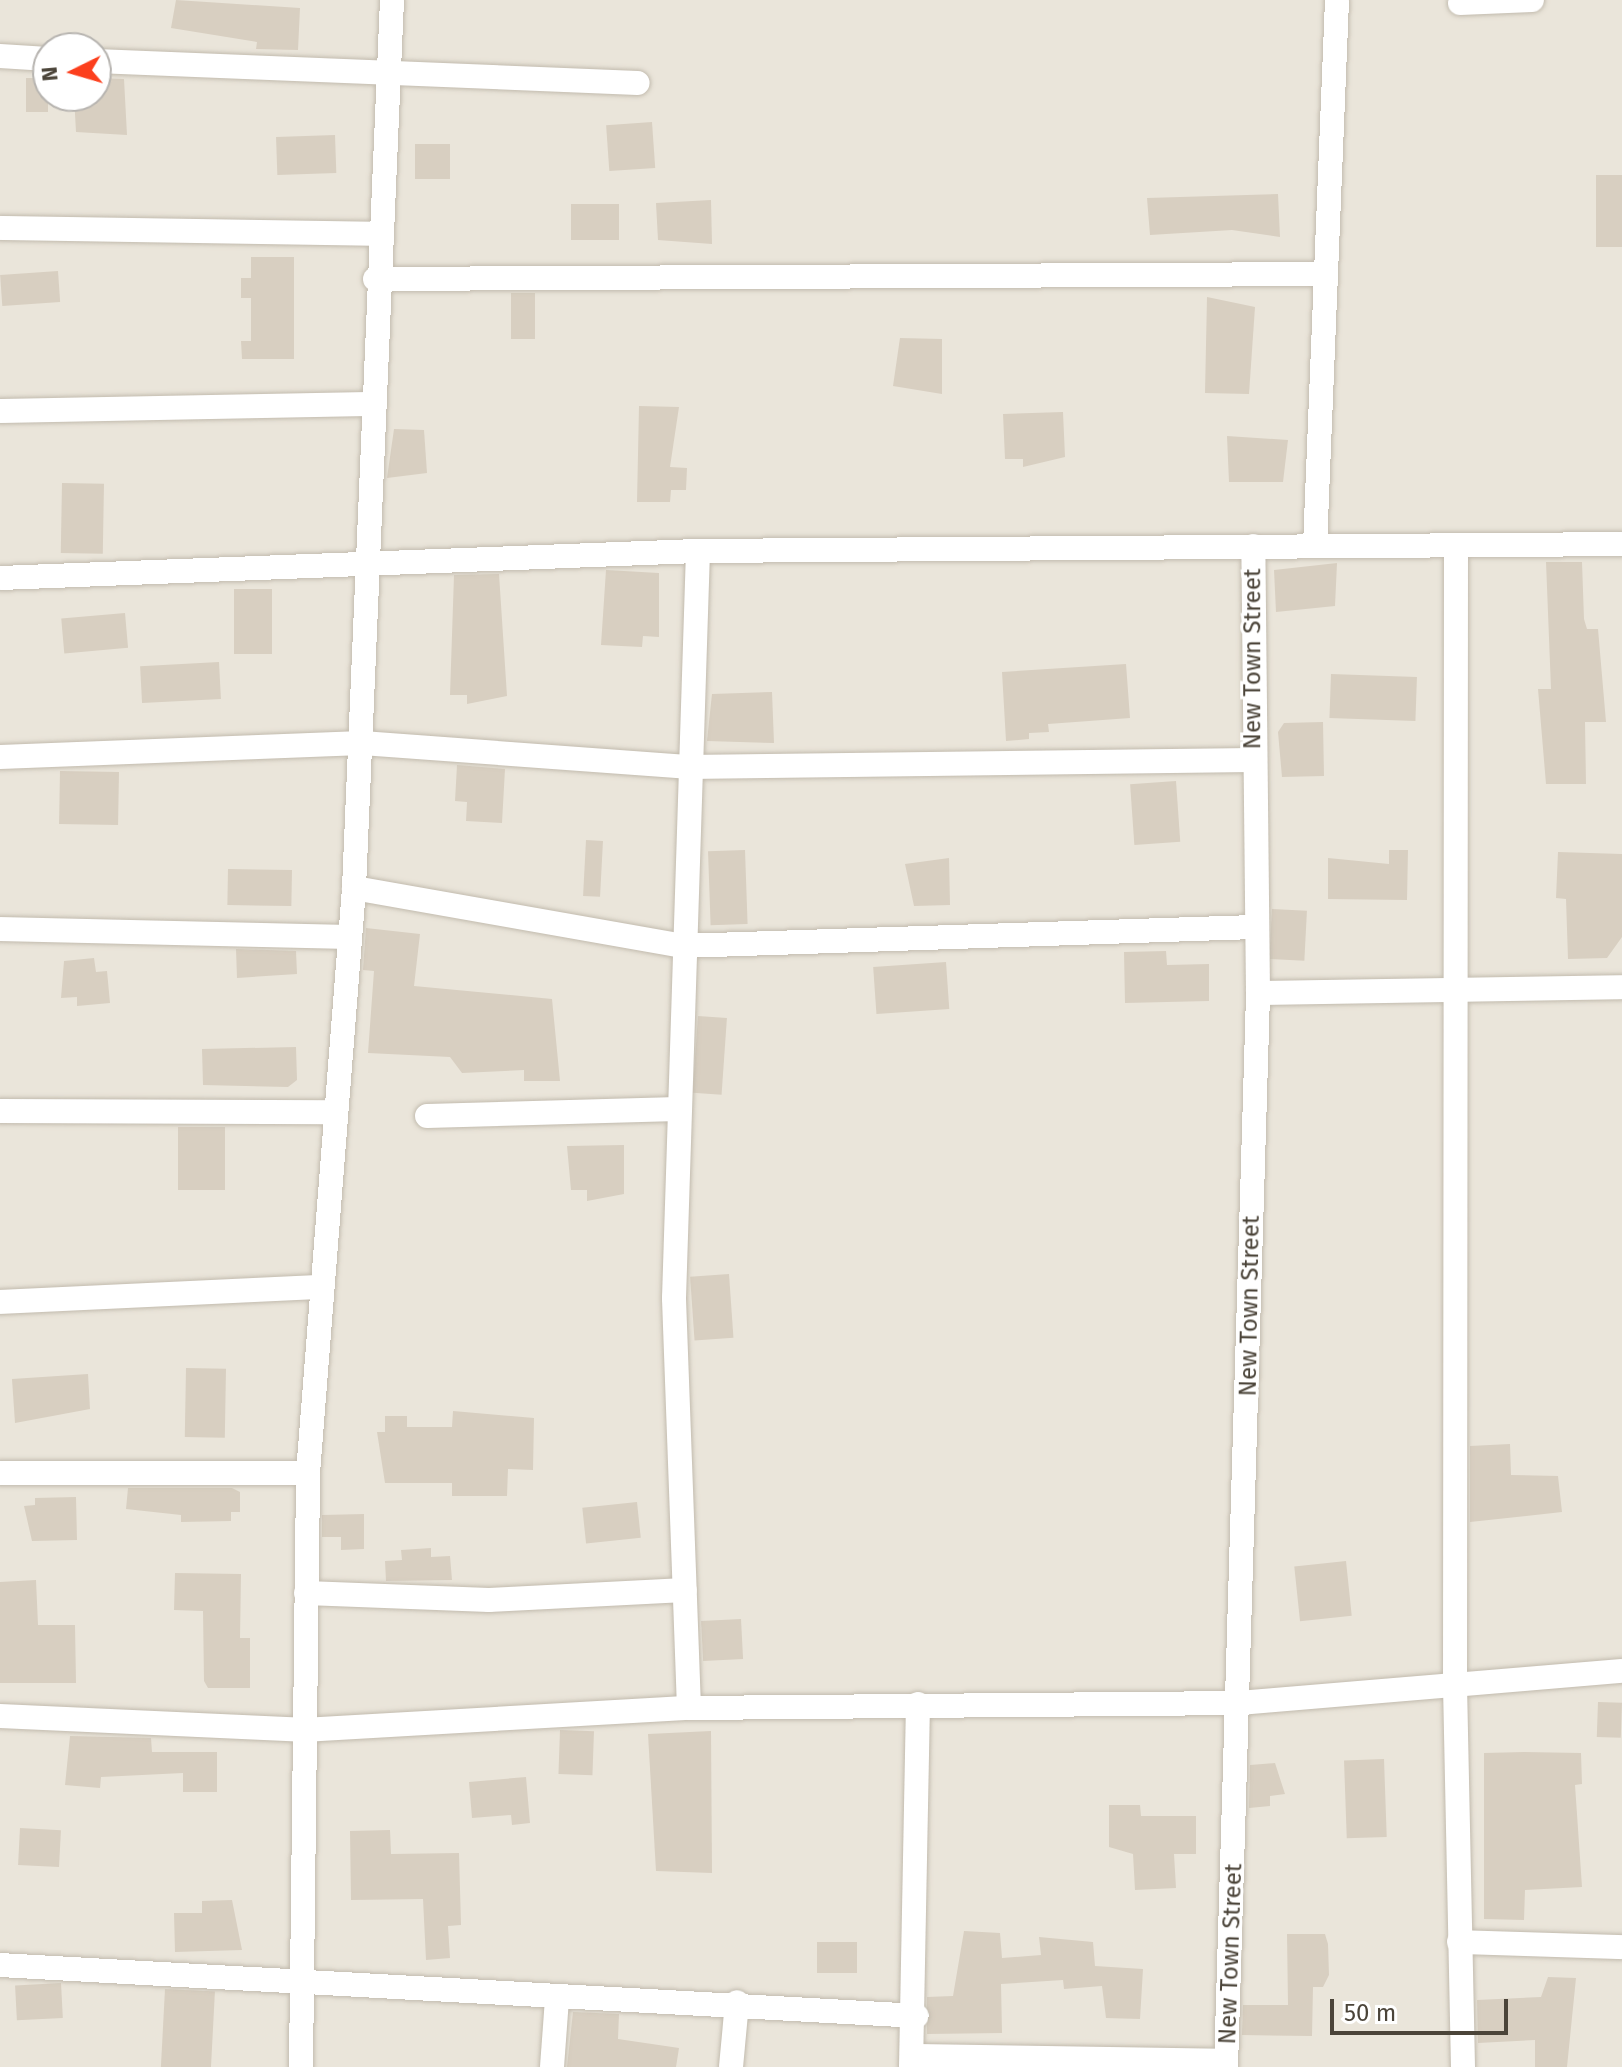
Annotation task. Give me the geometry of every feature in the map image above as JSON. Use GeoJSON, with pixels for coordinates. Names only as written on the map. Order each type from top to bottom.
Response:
{"type":"FeatureCollection","features":[{"type":"Feature","properties":{"kind":"street"},"geometry":{"type":"LineString","coordinates":[[1315,546],[1337,0]]}},
{"type":"Feature","properties":{"kind":"street"},"geometry":{"type":"LineString","coordinates":[[1460,3],[1532,0]]}},
{"type":"Feature","properties":{"kind":"street"},"geometry":{"type":"LineString","coordinates":[[301,2067],[308,1473],[354,888],[362,743],[362,563],[377,234],[388,77],[386,1]]}},
{"type":"Feature","properties":{"kind":"street"},"geometry":{"type":"LineString","coordinates":[[0,56],[32,58]]}},
{"type":"Feature","properties":{"kind":"street"},"geometry":{"type":"LineString","coordinates":[[112,62],[388,77],[638,83]]}},
{"type":"Feature","properties":{"kind":"street"},"geometry":{"type":"LineString","coordinates":[[0,228],[377,234]]}},
{"type":"Feature","properties":{"kind":"street"},"geometry":{"type":"LineString","coordinates":[[375,279],[1325,274]]}},
{"type":"Feature","properties":{"kind":"street"},"geometry":{"type":"LineString","coordinates":[[0,411],[369,404]]}},
{"type":"Feature","properties":{"kind":"street"},"geometry":{"type":"LineString","coordinates":[[0,578],[698,551],[1253,546],[1456,548],[1622,544]]}},
{"type":"Feature","properties":{"kind":"street","name":"New Town Street"},"geometry":{"type":"LineString","coordinates":[[1226,2064],[1258,993],[1253,546]]}},
{"type":"Feature","properties":{"kind":"street"},"geometry":{"type":"LineString","coordinates":[[1456,548],[1455,1685],[1463,2067]]}},
{"type":"Feature","properties":{"kind":"street"},"geometry":{"type":"LineString","coordinates":[[689,1708],[674,1298],[687,767],[698,551]]}},
{"type":"Feature","properties":{"kind":"street"},"geometry":{"type":"LineString","coordinates":[[0,757],[362,743],[687,767],[1253,760]]}},
{"type":"Feature","properties":{"kind":"street"},"geometry":{"type":"LineString","coordinates":[[354,888],[682,946],[1256,927]]}},
{"type":"Feature","properties":{"kind":"street"},"geometry":{"type":"LineString","coordinates":[[0,929],[349,937]]}},
{"type":"Feature","properties":{"kind":"street"},"geometry":{"type":"LineString","coordinates":[[1258,993],[1622,987]]}},
{"type":"Feature","properties":{"kind":"street"},"geometry":{"type":"LineString","coordinates":[[427,1116],[678,1109]]}},
{"type":"Feature","properties":{"kind":"street"},"geometry":{"type":"LineString","coordinates":[[0,1111],[335,1112]]}},
{"type":"Feature","properties":{"kind":"street"},"geometry":{"type":"LineString","coordinates":[[0,1302],[322,1287]]}},
{"type":"Feature","properties":{"kind":"street"},"geometry":{"type":"LineString","coordinates":[[0,1473],[308,1473]]}},
{"type":"Feature","properties":{"kind":"street"},"geometry":{"type":"LineString","coordinates":[[306,1593],[489,1600],[685,1590]]}},
{"type":"Feature","properties":{"kind":"street"},"geometry":{"type":"LineString","coordinates":[[0,1716],[303,1730],[689,1708],[1239,1703],[1622,1671]]}},
{"type":"Feature","properties":{"kind":"street"},"geometry":{"type":"LineString","coordinates":[[918,1704],[917,2016],[912,2062],[1226,2064]]}},
{"type":"Feature","properties":{"kind":"street"},"geometry":{"type":"LineString","coordinates":[[1459,1942],[1622,1947]]}},
{"type":"Feature","properties":{"kind":"street"},"geometry":{"type":"LineString","coordinates":[[0,1965],[302,1979],[557,1999],[737,2002],[917,2016]]}},
{"type":"Feature","properties":{"kind":"street"},"geometry":{"type":"LineString","coordinates":[[552,2067],[557,1999]]}},
{"type":"Feature","properties":{"kind":"street"},"geometry":{"type":"LineString","coordinates":[[731,2067],[737,2002]]}},
{"type":"Feature","properties":{"kind":"shaded area"},"geometry":{"type":"Polygon","coordinates":[[[0,0],[1622,0],[1622,2067],[0,2067],[0,0]]]}},
{"type":"Feature","properties":{"kind":"building"},"geometry":{"type":"Polygon","coordinates":[[[176,0],[300,8],[298,50],[256,49],[257,42],[171,28],[176,0]]]}},
{"type":"Feature","properties":{"kind":"building"},"geometry":{"type":"Polygon","coordinates":[[[26,78],[32,78],[32,112],[26,112],[26,78]]]}},
{"type":"Feature","properties":{"kind":"building"},"geometry":{"type":"Polygon","coordinates":[[[112,79],[124,79],[127,135],[76,132],[75,112],[112,112],[112,79]]]}},
{"type":"Feature","properties":{"kind":"building"},"geometry":{"type":"Polygon","coordinates":[[[652,122],[655,168],[609,171],[606,125],[652,122]]]}},
{"type":"Feature","properties":{"kind":"building"},"geometry":{"type":"Polygon","coordinates":[[[335,135],[336,173],[277,175],[276,137],[335,135]]]}},
{"type":"Feature","properties":{"kind":"building"},"geometry":{"type":"Polygon","coordinates":[[[415,144],[450,144],[450,179],[415,179],[415,144]]]}},
{"type":"Feature","properties":{"kind":"building"},"geometry":{"type":"Polygon","coordinates":[[[1596,175],[1622,175],[1622,247],[1596,247],[1596,175]]]}},
{"type":"Feature","properties":{"kind":"building"},"geometry":{"type":"Polygon","coordinates":[[[1278,194],[1280,237],[1232,230],[1150,235],[1147,198],[1278,194]]]}},
{"type":"Feature","properties":{"kind":"building"},"geometry":{"type":"Polygon","coordinates":[[[711,200],[712,244],[658,240],[656,203],[711,200]]]}},
{"type":"Feature","properties":{"kind":"building"},"geometry":{"type":"Polygon","coordinates":[[[571,204],[619,204],[619,240],[571,240],[571,204]]]}},
{"type":"Feature","properties":{"kind":"building"},"geometry":{"type":"Polygon","coordinates":[[[251,257],[294,257],[294,359],[242,359],[241,341],[251,341],[251,298],[241,298],[241,278],[251,278],[251,257]]]}},
{"type":"Feature","properties":{"kind":"building"},"geometry":{"type":"Polygon","coordinates":[[[58,271],[60,302],[2,306],[0,275],[58,271]]]}},
{"type":"Feature","properties":{"kind":"building"},"geometry":{"type":"Polygon","coordinates":[[[511,293],[535,293],[535,339],[511,339],[511,293]]]}},
{"type":"Feature","properties":{"kind":"building"},"geometry":{"type":"Polygon","coordinates":[[[1207,297],[1255,307],[1249,394],[1205,393],[1207,297]]]}},
{"type":"Feature","properties":{"kind":"building"},"geometry":{"type":"Polygon","coordinates":[[[900,338],[942,339],[942,394],[893,386],[900,338]]]}},
{"type":"Feature","properties":{"kind":"building"},"geometry":{"type":"Polygon","coordinates":[[[639,406],[679,407],[670,467],[687,468],[686,490],[671,490],[670,502],[637,502],[639,406]]]}},
{"type":"Feature","properties":{"kind":"building"},"geometry":{"type":"Polygon","coordinates":[[[1063,412],[1065,457],[1023,467],[1023,459],[1005,459],[1003,414],[1063,412]]]}},
{"type":"Feature","properties":{"kind":"building"},"geometry":{"type":"Polygon","coordinates":[[[394,429],[424,430],[427,473],[387,478],[394,429]]]}},
{"type":"Feature","properties":{"kind":"building"},"geometry":{"type":"Polygon","coordinates":[[[1227,436],[1288,440],[1283,482],[1229,482],[1227,436]]]}},
{"type":"Feature","properties":{"kind":"building"},"geometry":{"type":"Polygon","coordinates":[[[62,483],[104,484],[103,554],[61,553],[62,483]]]}},
{"type":"Feature","properties":{"kind":"building"},"geometry":{"type":"Polygon","coordinates":[[[1546,562],[1582,562],[1584,619],[1587,629],[1598,629],[1606,722],[1585,722],[1586,784],[1546,784],[1538,689],[1551,689],[1546,562]]]}},
{"type":"Feature","properties":{"kind":"building"},"geometry":{"type":"Polygon","coordinates":[[[1337,563],[1335,606],[1276,612],[1274,570],[1337,563]]]}},
{"type":"Feature","properties":{"kind":"building"},"geometry":{"type":"Polygon","coordinates":[[[606,570],[659,573],[659,637],[643,636],[642,647],[601,645],[606,570]]]}},
{"type":"Feature","properties":{"kind":"building"},"geometry":{"type":"Polygon","coordinates":[[[499,574],[507,696],[467,704],[467,695],[450,695],[454,575],[499,574]]]}},
{"type":"Feature","properties":{"kind":"building"},"geometry":{"type":"Polygon","coordinates":[[[234,589],[272,589],[272,654],[234,654],[234,589]]]}},
{"type":"Feature","properties":{"kind":"building"},"geometry":{"type":"Polygon","coordinates":[[[125,613],[128,648],[64,653],[61,619],[125,613]]]}},
{"type":"Feature","properties":{"kind":"building"},"geometry":{"type":"Polygon","coordinates":[[[219,662],[221,699],[142,703],[140,666],[219,662]]]}},
{"type":"Feature","properties":{"kind":"building"},"geometry":{"type":"Polygon","coordinates":[[[1126,664],[1130,718],[1048,724],[1049,732],[1029,733],[1029,739],[1006,741],[1002,672],[1126,664]]]}},
{"type":"Feature","properties":{"kind":"building"},"geometry":{"type":"Polygon","coordinates":[[[1331,674],[1417,677],[1415,721],[1329,718],[1331,674]]]}},
{"type":"Feature","properties":{"kind":"building"},"geometry":{"type":"Polygon","coordinates":[[[772,692],[774,743],[707,741],[712,694],[772,692]]]}},
{"type":"Feature","properties":{"kind":"building"},"geometry":{"type":"Polygon","coordinates":[[[1323,722],[1324,776],[1282,777],[1278,732],[1284,723],[1323,722]]]}},
{"type":"Feature","properties":{"kind":"building"},"geometry":{"type":"Polygon","coordinates":[[[457,765],[505,769],[502,823],[466,821],[467,802],[455,801],[457,765]]]}},
{"type":"Feature","properties":{"kind":"building"},"geometry":{"type":"Polygon","coordinates":[[[60,771],[119,772],[118,825],[59,824],[60,771]]]}},
{"type":"Feature","properties":{"kind":"building"},"geometry":{"type":"Polygon","coordinates":[[[1176,781],[1180,842],[1134,845],[1130,784],[1176,781]]]}},
{"type":"Feature","properties":{"kind":"building"},"geometry":{"type":"Polygon","coordinates":[[[586,840],[603,841],[600,897],[583,896],[586,840]]]}},
{"type":"Feature","properties":{"kind":"building"},"geometry":{"type":"Polygon","coordinates":[[[745,850],[748,924],[711,925],[708,851],[745,850]]]}},
{"type":"Feature","properties":{"kind":"building"},"geometry":{"type":"Polygon","coordinates":[[[1389,850],[1408,850],[1407,900],[1328,899],[1328,858],[1389,864],[1389,850]]]}},
{"type":"Feature","properties":{"kind":"building"},"geometry":{"type":"Polygon","coordinates":[[[1558,852],[1622,854],[1622,937],[1607,958],[1568,959],[1566,899],[1556,898],[1558,852]]]}},
{"type":"Feature","properties":{"kind":"building"},"geometry":{"type":"Polygon","coordinates":[[[949,858],[950,905],[914,906],[905,864],[949,858]]]}},
{"type":"Feature","properties":{"kind":"building"},"geometry":{"type":"Polygon","coordinates":[[[228,869],[292,870],[291,906],[227,905],[228,869]]]}},
{"type":"Feature","properties":{"kind":"building"},"geometry":{"type":"Polygon","coordinates":[[[1272,909],[1307,911],[1304,961],[1269,959],[1272,909]]]}},
{"type":"Feature","properties":{"kind":"building"},"geometry":{"type":"Polygon","coordinates":[[[366,928],[420,934],[414,986],[552,999],[560,1081],[524,1081],[524,1070],[462,1073],[450,1057],[368,1053],[374,971],[363,970],[366,928]]]}},
{"type":"Feature","properties":{"kind":"building"},"geometry":{"type":"Polygon","coordinates":[[[236,949],[296,951],[297,974],[237,978],[236,949]]]}},
{"type":"Feature","properties":{"kind":"building"},"geometry":{"type":"Polygon","coordinates":[[[1166,951],[1167,965],[1209,964],[1209,1001],[1125,1003],[1124,952],[1166,951]]]}},
{"type":"Feature","properties":{"kind":"building"},"geometry":{"type":"Polygon","coordinates":[[[94,958],[96,972],[107,971],[110,1003],[77,1006],[77,997],[61,998],[64,961],[94,958]]]}},
{"type":"Feature","properties":{"kind":"building"},"geometry":{"type":"Polygon","coordinates":[[[946,962],[949,1009],[876,1014],[873,967],[946,962]]]}},
{"type":"Feature","properties":{"kind":"building"},"geometry":{"type":"Polygon","coordinates":[[[698,1016],[727,1018],[722,1095],[693,1093],[698,1016]]]}},
{"type":"Feature","properties":{"kind":"building"},"geometry":{"type":"Polygon","coordinates":[[[296,1047],[297,1080],[288,1087],[203,1085],[202,1049],[296,1047]]]}},
{"type":"Feature","properties":{"kind":"building"},"geometry":{"type":"Polygon","coordinates":[[[178,1127],[225,1127],[225,1190],[178,1190],[178,1127]]]}},
{"type":"Feature","properties":{"kind":"building"},"geometry":{"type":"Polygon","coordinates":[[[624,1145],[624,1194],[587,1201],[587,1190],[571,1190],[567,1146],[624,1145]]]}},
{"type":"Feature","properties":{"kind":"building"},"geometry":{"type":"Polygon","coordinates":[[[729,1274],[733,1338],[695,1341],[690,1277],[729,1274]]]}},
{"type":"Feature","properties":{"kind":"building"},"geometry":{"type":"Polygon","coordinates":[[[186,1368],[226,1369],[225,1438],[185,1437],[186,1368]]]}},
{"type":"Feature","properties":{"kind":"building"},"geometry":{"type":"Polygon","coordinates":[[[88,1374],[90,1409],[15,1423],[12,1379],[88,1374]]]}},
{"type":"Feature","properties":{"kind":"building"},"geometry":{"type":"Polygon","coordinates":[[[453,1411],[534,1418],[533,1470],[508,1469],[507,1496],[452,1496],[452,1483],[385,1483],[377,1432],[385,1432],[385,1416],[407,1416],[407,1427],[452,1427],[453,1411]]]}},
{"type":"Feature","properties":{"kind":"building"},"geometry":{"type":"Polygon","coordinates":[[[1510,1444],[1511,1475],[1558,1476],[1562,1512],[1470,1522],[1470,1446],[1510,1444]]]}},
{"type":"Feature","properties":{"kind":"building"},"geometry":{"type":"Polygon","coordinates":[[[128,1488],[232,1488],[240,1492],[240,1512],[231,1512],[231,1521],[181,1522],[181,1515],[126,1509],[128,1488]]]}},
{"type":"Feature","properties":{"kind":"building"},"geometry":{"type":"Polygon","coordinates":[[[76,1497],[77,1540],[32,1541],[24,1506],[35,1505],[35,1498],[76,1497]]]}},
{"type":"Feature","properties":{"kind":"building"},"geometry":{"type":"Polygon","coordinates":[[[637,1502],[641,1538],[586,1544],[582,1508],[637,1502]]]}},
{"type":"Feature","properties":{"kind":"building"},"geometry":{"type":"Polygon","coordinates":[[[364,1514],[364,1549],[341,1550],[341,1537],[322,1537],[322,1515],[364,1514]]]}},
{"type":"Feature","properties":{"kind":"building"},"geometry":{"type":"Polygon","coordinates":[[[431,1548],[431,1557],[450,1556],[452,1580],[386,1581],[385,1561],[402,1560],[401,1550],[431,1548]]]}},
{"type":"Feature","properties":{"kind":"building"},"geometry":{"type":"Polygon","coordinates":[[[1346,1561],[1352,1616],[1300,1621],[1294,1566],[1346,1561]]]}},
{"type":"Feature","properties":{"kind":"building"},"geometry":{"type":"Polygon","coordinates":[[[175,1573],[241,1574],[240,1638],[250,1638],[250,1688],[208,1688],[204,1681],[203,1611],[174,1610],[175,1573]]]}},
{"type":"Feature","properties":{"kind":"building"},"geometry":{"type":"Polygon","coordinates":[[[36,1580],[38,1625],[75,1625],[76,1683],[0,1683],[0,1582],[36,1580]]]}},
{"type":"Feature","properties":{"kind":"building"},"geometry":{"type":"Polygon","coordinates":[[[741,1619],[743,1659],[703,1661],[701,1621],[741,1619]]]}},
{"type":"Feature","properties":{"kind":"building"},"geometry":{"type":"Polygon","coordinates":[[[1598,1702],[1622,1703],[1621,1738],[1597,1737],[1598,1702]]]}},
{"type":"Feature","properties":{"kind":"building"},"geometry":{"type":"Polygon","coordinates":[[[560,1730],[594,1731],[592,1775],[558,1774],[560,1730]]]}},
{"type":"Feature","properties":{"kind":"building"},"geometry":{"type":"Polygon","coordinates":[[[711,1731],[712,1873],[656,1871],[648,1734],[711,1731]]]}},
{"type":"Feature","properties":{"kind":"building"},"geometry":{"type":"Polygon","coordinates":[[[70,1736],[151,1738],[152,1752],[217,1752],[217,1792],[183,1792],[183,1773],[101,1777],[100,1788],[65,1785],[70,1736]]]}},
{"type":"Feature","properties":{"kind":"building"},"geometry":{"type":"Polygon","coordinates":[[[1484,1753],[1581,1753],[1582,1784],[1575,1785],[1582,1887],[1525,1890],[1524,1920],[1484,1919],[1484,1753]]]}},
{"type":"Feature","properties":{"kind":"building"},"geometry":{"type":"Polygon","coordinates":[[[1384,1759],[1387,1837],[1347,1838],[1344,1760],[1384,1759]]]}},
{"type":"Feature","properties":{"kind":"building"},"geometry":{"type":"Polygon","coordinates":[[[1275,1763],[1285,1794],[1270,1796],[1270,1806],[1249,1808],[1250,1765],[1275,1763]]]}},
{"type":"Feature","properties":{"kind":"building"},"geometry":{"type":"Polygon","coordinates":[[[526,1777],[530,1823],[512,1825],[511,1815],[472,1818],[469,1782],[526,1777]]]}},
{"type":"Feature","properties":{"kind":"building"},"geometry":{"type":"Polygon","coordinates":[[[1109,1805],[1140,1805],[1141,1816],[1196,1816],[1196,1854],[1174,1854],[1176,1888],[1135,1890],[1133,1854],[1109,1847],[1109,1805]]]}},
{"type":"Feature","properties":{"kind":"building"},"geometry":{"type":"Polygon","coordinates":[[[20,1828],[61,1830],[59,1867],[18,1865],[20,1828]]]}},
{"type":"Feature","properties":{"kind":"building"},"geometry":{"type":"Polygon","coordinates":[[[390,1830],[391,1854],[459,1853],[461,1925],[448,1926],[450,1958],[426,1960],[423,1899],[351,1900],[350,1831],[390,1830]]]}},
{"type":"Feature","properties":{"kind":"building"},"geometry":{"type":"Polygon","coordinates":[[[232,1900],[242,1950],[175,1952],[174,1913],[202,1913],[202,1901],[232,1900]]]}},
{"type":"Feature","properties":{"kind":"building"},"geometry":{"type":"Polygon","coordinates":[[[964,1931],[1000,1933],[1002,1958],[1041,1955],[1039,1937],[1093,1942],[1095,1966],[1143,1969],[1140,2019],[1106,2018],[1102,1986],[1064,1989],[1063,1980],[1001,1984],[1002,2033],[927,2034],[927,1997],[953,1996],[964,1931]]]}},
{"type":"Feature","properties":{"kind":"building"},"geometry":{"type":"Polygon","coordinates":[[[1287,1934],[1325,1934],[1328,1944],[1329,1975],[1323,1987],[1313,1987],[1312,2036],[1242,2035],[1243,2005],[1288,2005],[1287,1934]]]}},
{"type":"Feature","properties":{"kind":"building"},"geometry":{"type":"Polygon","coordinates":[[[817,1942],[857,1942],[857,1973],[817,1973],[817,1942]]]}},
{"type":"Feature","properties":{"kind":"building"},"geometry":{"type":"Polygon","coordinates":[[[1548,1977],[1576,1978],[1567,2067],[1535,2067],[1535,2040],[1478,2043],[1477,2000],[1541,1997],[1548,1977]]]}},
{"type":"Feature","properties":{"kind":"building"},"geometry":{"type":"Polygon","coordinates":[[[61,1983],[63,2018],[17,2020],[15,1985],[61,1983]]]}},
{"type":"Feature","properties":{"kind":"building"},"geometry":{"type":"Polygon","coordinates":[[[165,1989],[215,1992],[211,2067],[161,2067],[165,1989]]]}},
{"type":"Feature","properties":{"kind":"building"},"geometry":{"type":"Polygon","coordinates":[[[573,2012],[619,2014],[618,2039],[679,2048],[676,2067],[567,2067],[573,2012]]]}}]}
